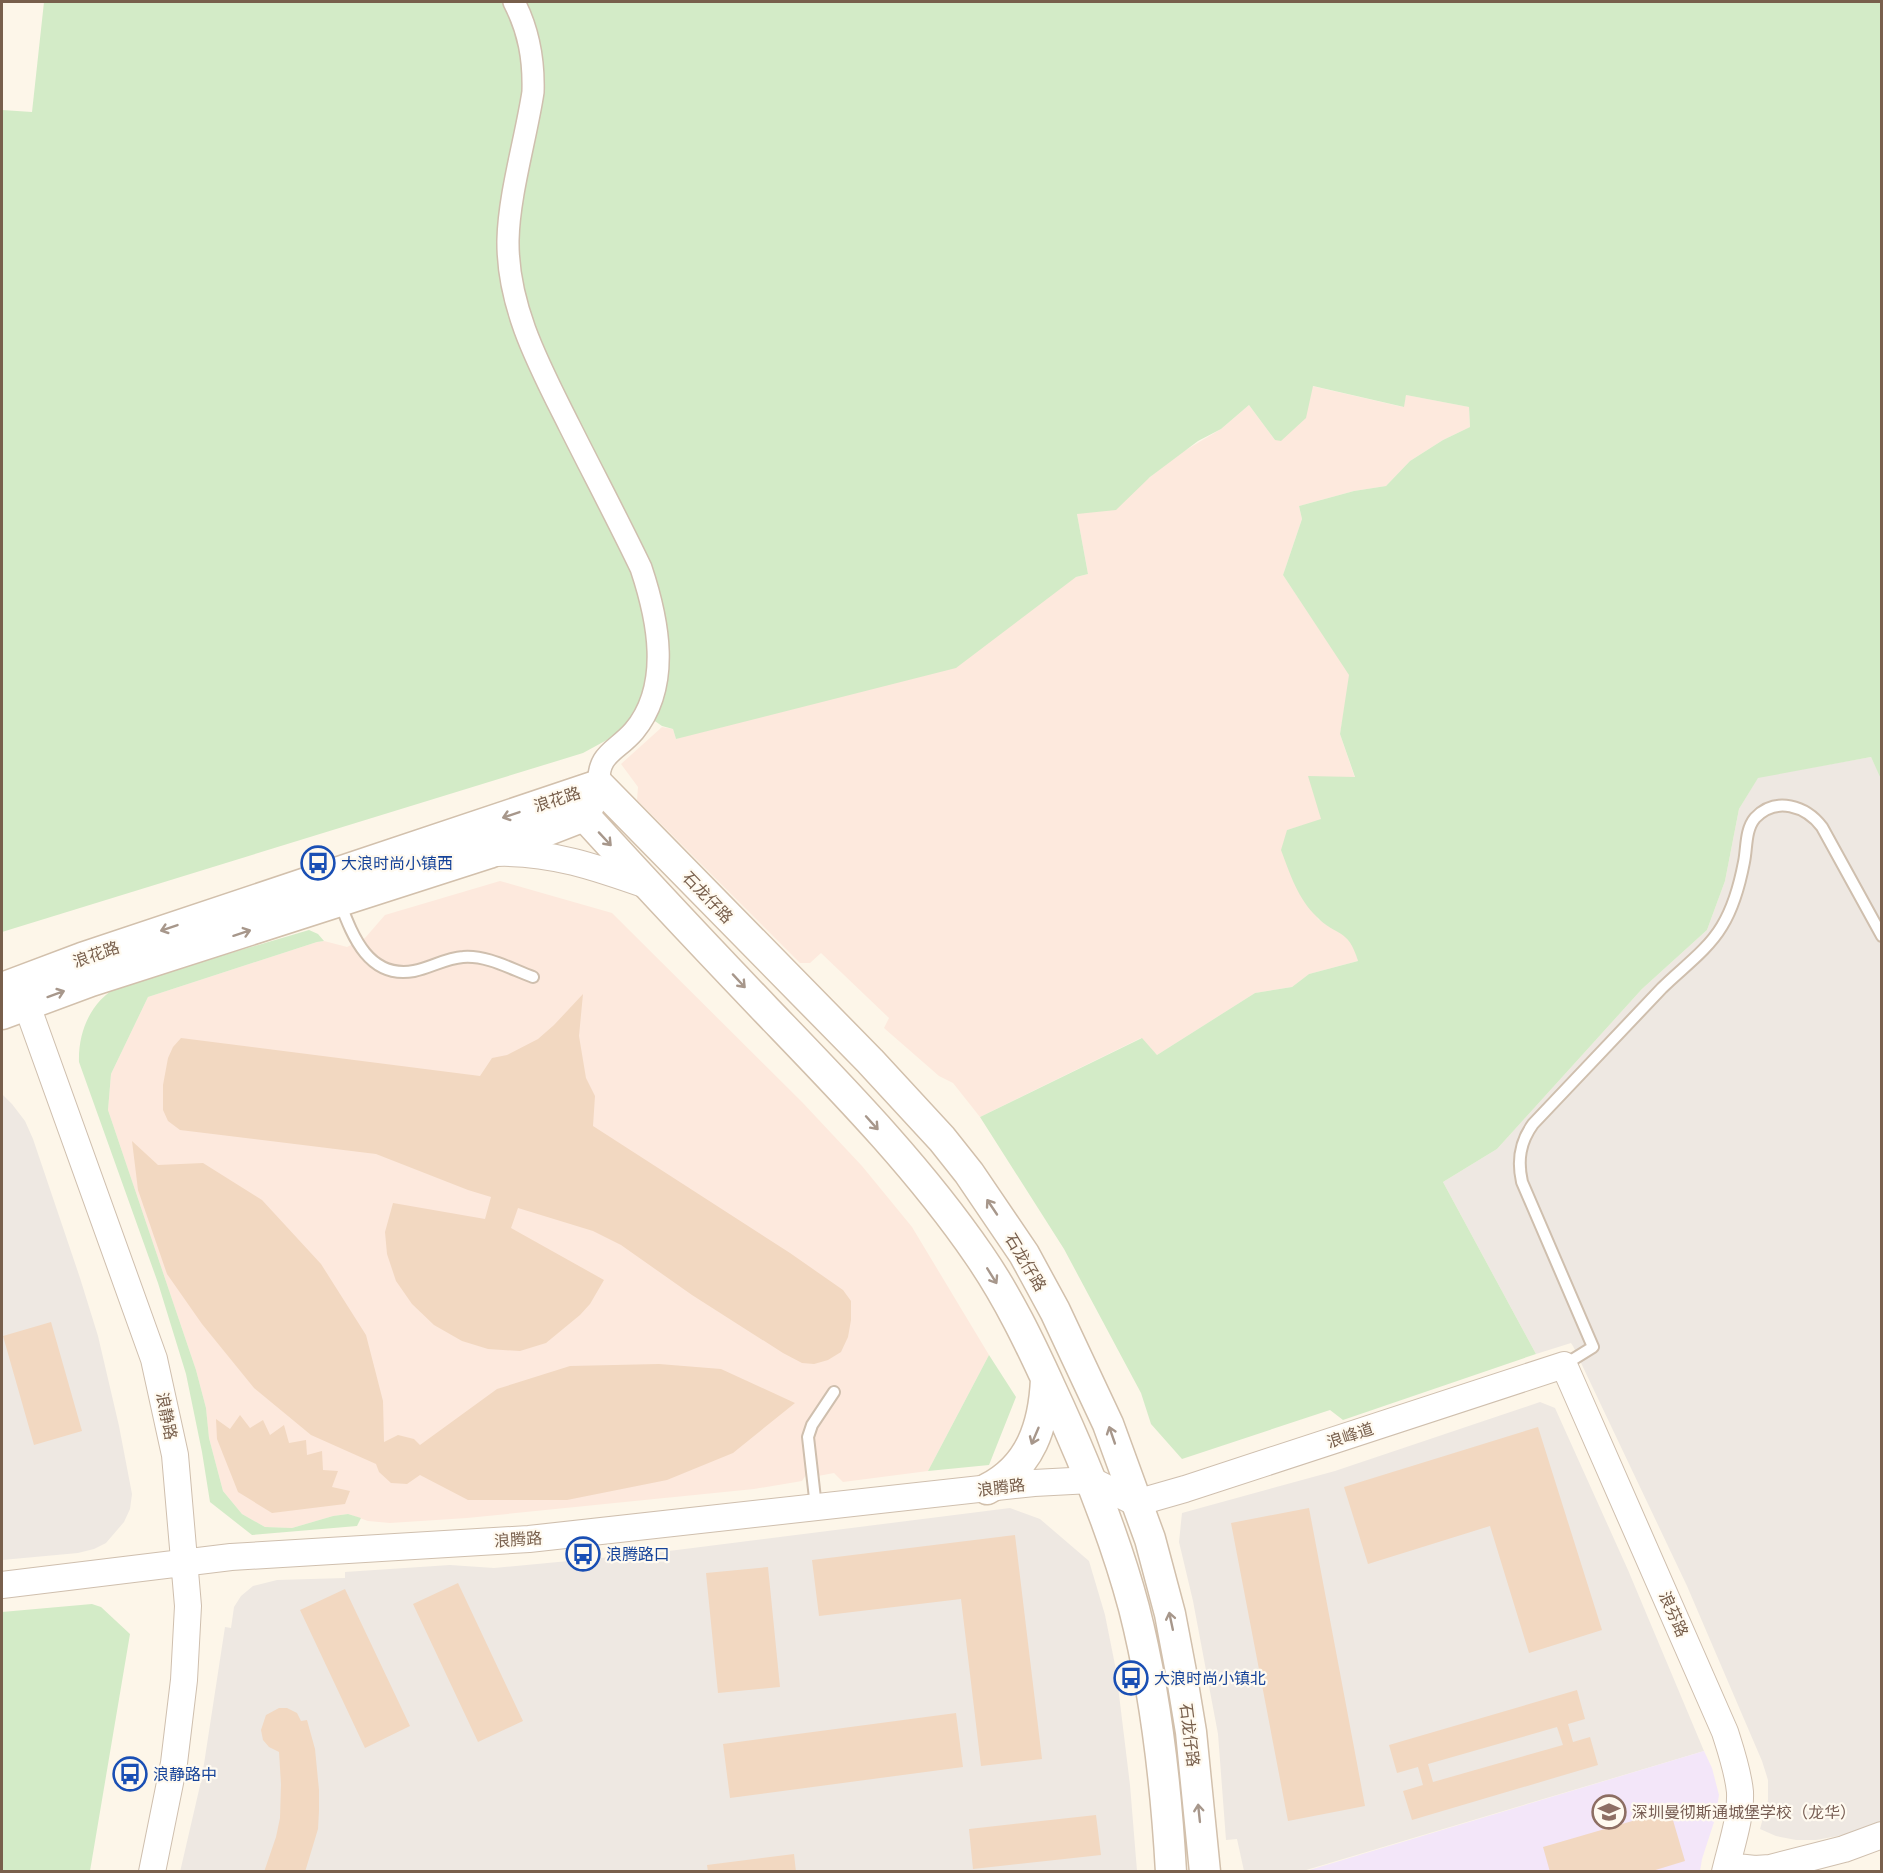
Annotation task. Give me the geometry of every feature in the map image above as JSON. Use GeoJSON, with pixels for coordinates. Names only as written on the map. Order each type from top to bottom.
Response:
{"type":"FeatureCollection","features":[{"type":"Feature","properties":{"kind":"main road","name":"浪花路"},"geometry":{"type":"LineString","coordinates":[[12,997],[91,981],[489,853],[575,806],[599,785]]}},
{"type":"Feature","properties":{"kind":"main road","name":"石龙仔路"},"geometry":{"type":"LineString","coordinates":[[599,785],[870,1061],[942,1139],[969,1173],[1024,1254],[1055,1311],[1108,1424],[1150,1539],[1170,1614],[1191,1732],[1205,1872]]}},
{"type":"Feature","properties":{"kind":"main road","name":"浪花路"},"geometry":{"type":"LineString","coordinates":[[12,997],[82,958],[575,806]]}},
{"type":"Feature","properties":{"kind":"main road","name":"石龙仔路"},"geometry":{"type":"LineString","coordinates":[[575,806],[850,1099],[959,1227],[999,1286],[1046,1379],[1090,1480],[1115,1547],[1143,1647],[1152,1697],[1167,1806],[1171,1872]]}},
{"type":"Feature","properties":{"kind":"main road"},"geometry":{"type":"LineString","coordinates":[[987,1489],[1002,1481],[1026,1457],[1041,1422],[1046,1397],[1046,1379]]}},
{"type":"Feature","properties":{"kind":"street"},"geometry":{"type":"LineString","coordinates":[[514,2],[528,34],[534,72],[532,102],[510,218],[509,260],[515,297],[527,336],[539,364],[641,568],[651,601],[657,636],[658,668],[653,695],[633,731],[608,753],[601,763],[598,772],[599,785]]}},
{"type":"Feature","properties":{"kind":"street"},"geometry":{"type":"LineString","coordinates":[[489,853],[518,852],[560,858],[586,864],[649,886]]}},
{"type":"Feature","properties":{"kind":"street","name":"浪静路"},"geometry":{"type":"LineString","coordinates":[[12,997],[154,1359],[175,1455],[188,1606],[181,1718],[152,1872]]}},
{"type":"Feature","properties":{"kind":"street","name":"浪峰道"},"geometry":{"type":"LineString","coordinates":[[1136,1503],[1185,1490],[1564,1365]]}},
{"type":"Feature","properties":{"kind":"street","name":"浪芬路"},"geometry":{"type":"LineString","coordinates":[[1564,1365],[1725,1732],[1735,1763],[1740,1793],[1738,1816],[1726,1869]]}},
{"type":"Feature","properties":{"kind":"street","name":"浪腾路"},"geometry":{"type":"LineString","coordinates":[[2,1585],[231,1557],[529,1539],[1034,1483],[1090,1480],[1136,1503]]}},
{"type":"Feature","properties":{"kind":"street"},"geometry":{"type":"LineString","coordinates":[[1726,1869],[1770,1868],[1844,1849],[1881,1835]]}},
{"type":"Feature","properties":{"kind":"lane"},"geometry":{"type":"LineString","coordinates":[[1564,1365],[1593,1347],[1522,1182],[1519,1168],[1525,1135],[1664,986],[1717,934],[1731,910],[1744,862],[1750,827],[1756,818],[1767,810],[1792,805],[1803,809],[1815,818],[1881,936]]}},
{"type":"Feature","properties":{"kind":"lane"},"geometry":{"type":"LineString","coordinates":[[339,901],[357,942],[379,967],[389,971],[415,971],[462,957],[480,957],[533,977]]}},
{"type":"Feature","properties":{"kind":"lane"},"geometry":{"type":"LineString","coordinates":[[816,1507],[808,1437],[812,1425],[834,1392]]}},
{"type":"Feature","properties":{"kind":"shaded area"},"geometry":{"type":"Polygon","coordinates":[[[1312,386],[1403,407],[1406,395],[1469,407],[1470,427],[1443,440],[1410,461],[1386,486],[1354,491],[1299,506],[1302,519],[1283,575],[1350,675],[1340,734],[1355,778],[1321,820],[1287,830],[1318,919],[1345,936],[1354,947],[1358,961],[1309,974],[1292,987],[1255,993],[1157,1055],[1141,1038],[980,1117],[953,1083],[939,1076],[884,1028],[889,1018],[821,953],[810,963],[800,963],[637,800],[638,787],[621,764],[662,727],[673,729],[676,739],[1088,574],[1077,514],[1149,478],[1174,457],[1221,429],[1249,405],[1275,440],[1312,386]]]}},
{"type":"Feature","properties":{"kind":"shaded area"},"geometry":{"type":"Polygon","coordinates":[[[1871,757],[1882,779],[1881,1823],[1843,1835],[1816,1840],[1796,1840],[1776,1836],[1760,1829],[1768,1800],[1768,1780],[1762,1761],[1687,1586],[1573,1346],[1571,1343],[1536,1354],[1443,1182],[1497,1149],[1642,989],[1707,930],[1725,881],[1739,809],[1758,777],[1871,757]]]}},
{"type":"Feature","properties":{"kind":"shaded area"},"geometry":{"type":"Polygon","coordinates":[[[500,881],[612,913],[802,1102],[862,1166],[912,1227],[989,1355],[928,1471],[843,1482],[834,1473],[818,1476],[806,1475],[802,1481],[754,1489],[467,1518],[390,1523],[368,1521],[348,1514],[292,1528],[265,1527],[242,1514],[223,1491],[209,1438],[206,1408],[196,1370],[108,1110],[111,1074],[148,997],[317,942],[324,941],[347,947],[365,938],[385,915],[500,881]]]}},
{"type":"Feature","properties":{"kind":"shaded area"},"geometry":{"type":"Polygon","coordinates":[[[2,1094],[25,1121],[33,1139],[80,1278],[98,1336],[132,1494],[130,1509],[124,1522],[106,1543],[78,1553],[2,1560],[2,1094]]]}},
{"type":"Feature","properties":{"kind":"shaded area"},"geometry":{"type":"Polygon","coordinates":[[[1540,1402],[1555,1408],[1628,1570],[1704,1751],[1303,1871],[1244,1871],[1237,1839],[1226,1840],[1218,1734],[1193,1601],[1179,1542],[1182,1513],[1335,1471],[1540,1402]]]}},
{"type":"Feature","properties":{"kind":"shaded area"},"geometry":{"type":"Polygon","coordinates":[[[1010,1508],[1040,1519],[1089,1561],[1105,1615],[1116,1670],[1130,1785],[1137,1871],[180,1872],[202,1777],[225,1627],[231,1628],[234,1607],[241,1596],[253,1586],[277,1580],[345,1578],[345,1572],[450,1565],[494,1568],[653,1553],[1010,1508]]]}},
{"type":"Feature","properties":{"kind":"shaded area","name":"深圳曼彻斯通城堡学校（龙华）"},"geometry":{"type":"Polygon","coordinates":[[[1704,1751],[1712,1768],[1719,1795],[1715,1819],[1700,1871],[1303,1872],[1704,1751]]]}},
{"type":"Feature","properties":{"kind":"green space"},"geometry":{"type":"Polygon","coordinates":[[[44,2],[1881,2],[1881,779],[1871,757],[1758,778],[1739,809],[1725,881],[1707,930],[1642,989],[1497,1149],[1443,1182],[1536,1354],[1343,1420],[1330,1410],[1182,1459],[1151,1424],[1141,1393],[1064,1249],[980,1117],[1142,1038],[1157,1055],[1255,993],[1292,987],[1309,974],[1358,961],[1346,937],[1324,923],[1310,910],[1295,886],[1281,850],[1287,830],[1321,819],[1308,776],[1355,777],[1340,734],[1349,675],[1283,575],[1302,519],[1299,506],[1354,491],[1386,486],[1410,461],[1443,440],[1470,427],[1469,407],[1406,395],[1404,407],[1313,386],[1306,418],[1281,441],[1275,440],[1249,405],[1221,429],[1198,441],[1150,477],[1116,510],[1077,514],[1088,574],[1076,577],[956,668],[676,739],[673,729],[662,726],[639,710],[616,735],[583,753],[2,932],[2,110],[32,112],[44,2]]]}},
{"type":"Feature","properties":{"kind":"green space"},"geometry":{"type":"Polygon","coordinates":[[[309,930],[318,934],[324,941],[148,997],[111,1074],[108,1110],[196,1370],[206,1408],[209,1438],[223,1491],[242,1514],[265,1527],[292,1528],[348,1514],[361,1518],[357,1526],[252,1535],[210,1502],[186,1374],[158,1283],[79,1062],[79,1050],[84,1028],[94,1008],[109,992],[119,986],[309,930]]]}},
{"type":"Feature","properties":{"kind":"green space"},"geometry":{"type":"Polygon","coordinates":[[[989,1355],[1016,1397],[989,1465],[928,1471],[989,1355]]]}},
{"type":"Feature","properties":{"kind":"green space"},"geometry":{"type":"Polygon","coordinates":[[[92,1604],[101,1607],[130,1634],[90,1871],[2,1871],[2,1612],[92,1604]]]}},
{"type":"Feature","properties":{"kind":"building"},"geometry":{"type":"Polygon","coordinates":[[[583,994],[579,1036],[586,1078],[595,1096],[593,1126],[790,1253],[843,1290],[851,1301],[851,1320],[848,1337],[841,1352],[828,1360],[814,1364],[802,1363],[692,1295],[621,1245],[593,1231],[518,1208],[511,1228],[604,1280],[590,1304],[580,1315],[546,1343],[520,1351],[488,1349],[462,1341],[434,1325],[412,1304],[396,1281],[387,1254],[385,1232],[393,1203],[485,1219],[491,1197],[376,1154],[180,1130],[168,1121],[163,1110],[163,1085],[168,1058],[173,1047],[181,1038],[480,1076],[492,1058],[507,1055],[538,1039],[583,994]]]}},
{"type":"Feature","properties":{"kind":"building"},"geometry":{"type":"Polygon","coordinates":[[[132,1141],[158,1165],[203,1163],[262,1200],[321,1264],[366,1335],[383,1401],[384,1442],[398,1435],[414,1439],[420,1445],[497,1389],[570,1366],[659,1364],[721,1369],[795,1403],[733,1453],[667,1480],[567,1500],[468,1500],[420,1475],[407,1484],[391,1483],[379,1472],[376,1464],[311,1435],[254,1388],[202,1324],[167,1274],[138,1190],[132,1141]]]}},
{"type":"Feature","properties":{"kind":"building"},"geometry":{"type":"Polygon","coordinates":[[[51,1322],[82,1431],[34,1445],[3,1336],[51,1322]]]}},
{"type":"Feature","properties":{"kind":"building"},"geometry":{"type":"Polygon","coordinates":[[[240,1415],[250,1428],[263,1420],[270,1435],[284,1425],[289,1443],[306,1440],[307,1455],[322,1451],[323,1470],[338,1471],[332,1487],[350,1491],[345,1504],[272,1513],[238,1492],[217,1439],[216,1419],[230,1429],[240,1415]]]}},
{"type":"Feature","properties":{"kind":"building"},"geometry":{"type":"Polygon","coordinates":[[[1538,1427],[1602,1630],[1529,1653],[1490,1526],[1368,1564],[1344,1487],[1538,1427]]]}},
{"type":"Feature","properties":{"kind":"building"},"geometry":{"type":"Polygon","coordinates":[[[1309,1508],[1365,1806],[1288,1821],[1231,1523],[1309,1508]]]}},
{"type":"Feature","properties":{"kind":"building"},"geometry":{"type":"Polygon","coordinates":[[[1015,1535],[1042,1759],[981,1766],[961,1599],[819,1616],[812,1560],[1015,1535]]]}},
{"type":"Feature","properties":{"kind":"building"},"geometry":{"type":"Polygon","coordinates":[[[768,1567],[780,1687],[718,1693],[706,1573],[768,1567]]]}},
{"type":"Feature","properties":{"kind":"building"},"geometry":{"type":"Polygon","coordinates":[[[458,1583],[523,1721],[478,1742],[413,1604],[458,1583]]]}},
{"type":"Feature","properties":{"kind":"building"},"geometry":{"type":"Polygon","coordinates":[[[345,1589],[410,1726],[365,1748],[300,1610],[345,1589]]]}},
{"type":"Feature","properties":{"kind":"building"},"geometry":{"type":"Polygon","coordinates":[[[1577,1690],[1585,1719],[1568,1724],[1573,1742],[1590,1737],[1598,1765],[1412,1820],[1403,1791],[1423,1785],[1418,1767],[1397,1773],[1389,1745],[1577,1690]],[[1557,1727],[1428,1764],[1433,1782],[1563,1745],[1557,1727]]]}},
{"type":"Feature","properties":{"kind":"building"},"geometry":{"type":"Polygon","coordinates":[[[279,1708],[287,1708],[297,1713],[301,1721],[307,1720],[315,1749],[319,1790],[318,1829],[305,1872],[264,1872],[280,1818],[281,1784],[279,1752],[269,1747],[263,1740],[261,1730],[266,1715],[279,1708]]]}},
{"type":"Feature","properties":{"kind":"building"},"geometry":{"type":"Polygon","coordinates":[[[956,1713],[963,1767],[730,1798],[723,1744],[956,1713]]]}},
{"type":"Feature","properties":{"kind":"building"},"geometry":{"type":"Polygon","coordinates":[[[1670,1810],[1685,1861],[1649,1872],[1550,1872],[1543,1847],[1670,1810]]]}},
{"type":"Feature","properties":{"kind":"building"},"geometry":{"type":"Polygon","coordinates":[[[1096,1815],[1101,1855],[973,1869],[969,1829],[1096,1815]]]}},
{"type":"Feature","properties":{"kind":"building"},"geometry":{"type":"Polygon","coordinates":[[[794,1854],[796,1872],[708,1872],[707,1865],[794,1854]]]}},
{"type":"Feature","properties":{"kind":"place","name":"大浪时尚小镇西"},"geometry":{"type":"Point","coordinates":[318,863]}},
{"type":"Feature","properties":{"kind":"place","name":"浪腾路口"},"geometry":{"type":"Point","coordinates":[583,1554]}},
{"type":"Feature","properties":{"kind":"place","name":"大浪时尚小镇北"},"geometry":{"type":"Point","coordinates":[1131,1678]}},
{"type":"Feature","properties":{"kind":"place","name":"浪静路中"},"geometry":{"type":"Point","coordinates":[130,1774]}},
{"type":"Feature","properties":{"kind":"place","name":"深圳曼彻斯通城堡学校（龙华）"},"geometry":{"type":"Point","coordinates":[1609,1812]}}]}
